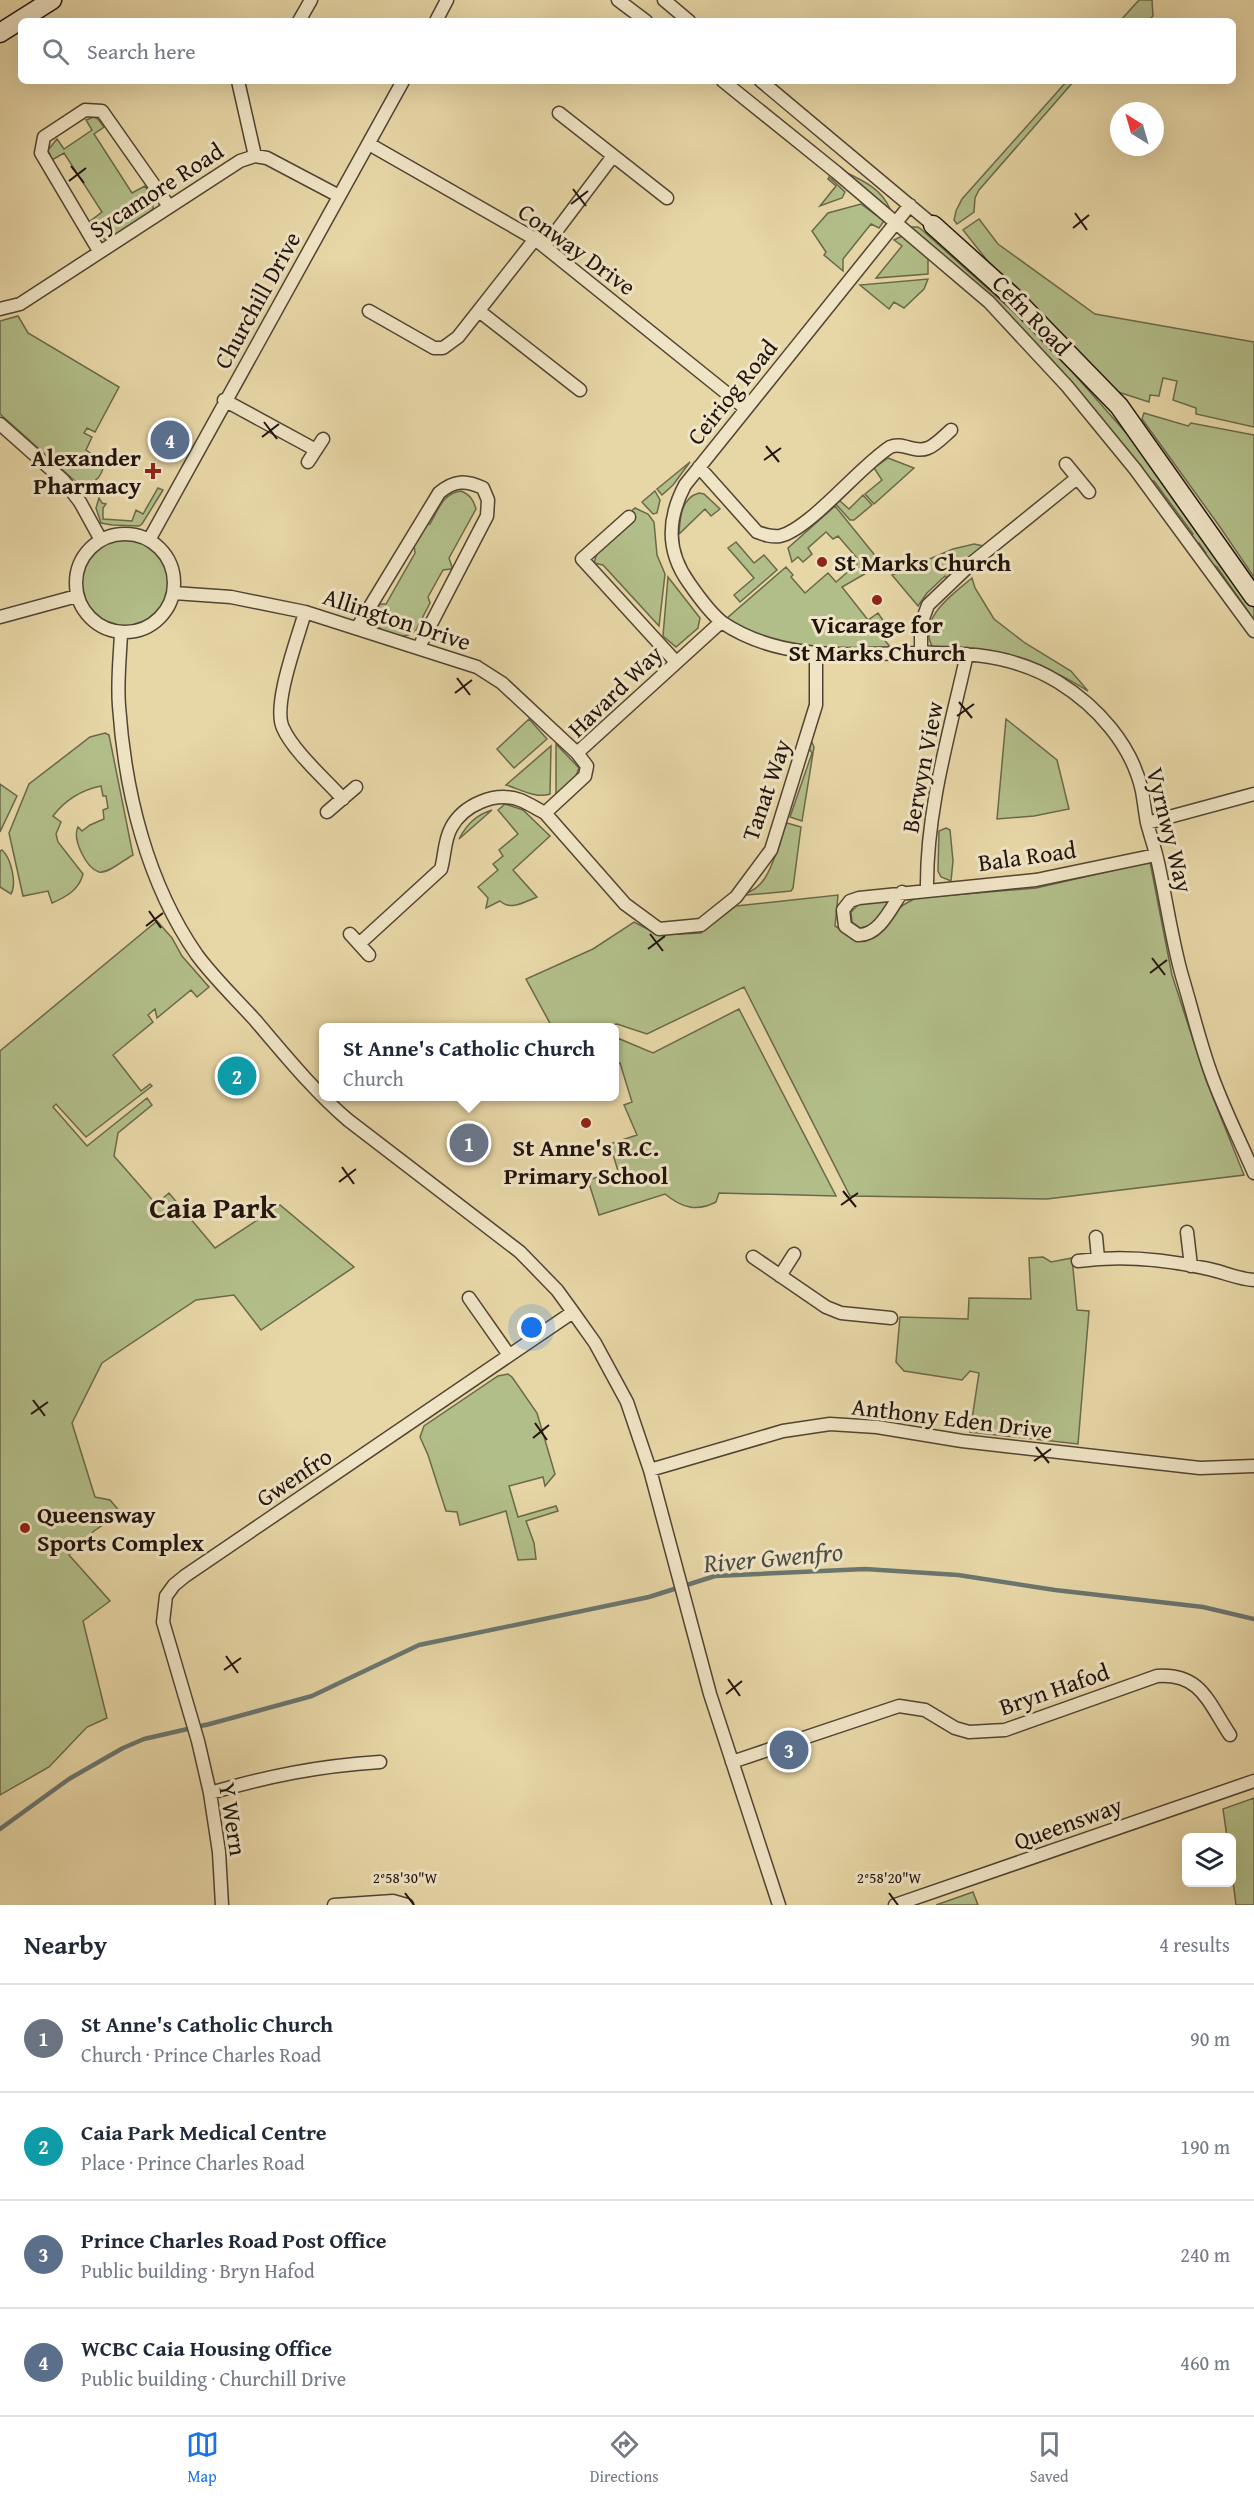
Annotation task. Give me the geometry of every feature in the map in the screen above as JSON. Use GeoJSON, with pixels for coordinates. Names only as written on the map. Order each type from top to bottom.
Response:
{"type":"FeatureCollection","features":[{"type":"Feature","properties":{"kind":"street"},"geometry":{"type":"LineString","coordinates":[[24,18],[52,0]]}},
{"type":"Feature","properties":{"kind":"street"},"geometry":{"type":"LineString","coordinates":[[301,18],[311,0]]}},
{"type":"Feature","properties":{"kind":"street"},"geometry":{"type":"LineString","coordinates":[[438,18],[447,0]]}},
{"type":"Feature","properties":{"kind":"street"},"geometry":{"type":"LineString","coordinates":[[618,0],[642,18]]}},
{"type":"Feature","properties":{"kind":"street"},"geometry":{"type":"LineString","coordinates":[[664,0],[685,18]]}},
{"type":"Feature","properties":{"kind":"street"},"geometry":{"type":"LineString","coordinates":[[0,33],[18,22]]}},
{"type":"Feature","properties":{"kind":"street"},"geometry":{"type":"LineString","coordinates":[[239,84],[255,156]]}},
{"type":"Feature","properties":{"kind":"street","name":"Churchill Drive"},"geometry":{"type":"LineString","coordinates":[[149,540],[224,400],[401,84]]}},
{"type":"Feature","properties":{"kind":"street","name":"Cefn Road"},"geometry":{"type":"LineString","coordinates":[[727,84],[989,302],[1067,386],[1135,469],[1254,631]]}},
{"type":"Feature","properties":{"kind":"street","name":"Cefn Road"},"geometry":{"type":"LineString","coordinates":[[765,84],[910,205],[1013,297],[1119,406],[1254,597]]}},
{"type":"Feature","properties":{"kind":"street"},"geometry":{"type":"LineString","coordinates":[[99,251],[41,153],[44,137],[85,110],[102,111],[168,205]]}},
{"type":"Feature","properties":{"kind":"street"},"geometry":{"type":"LineString","coordinates":[[559,113],[667,198]]}},
{"type":"Feature","properties":{"kind":"street","name":"Conway Drive"},"geometry":{"type":"LineString","coordinates":[[369,144],[540,243],[745,408]]}},
{"type":"Feature","properties":{"kind":"street","name":"Sycamore Road"},"geometry":{"type":"LineString","coordinates":[[0,309],[20,304],[168,205],[240,161],[255,156],[282,164],[339,196]]}},
{"type":"Feature","properties":{"kind":"street"},"geometry":{"type":"LineString","coordinates":[[369,311],[434,348],[444,348],[452,343],[613,156]]}},
{"type":"Feature","properties":{"kind":"street","name":"Ceiriog Road"},"geometry":{"type":"LineString","coordinates":[[721,622],[683,575],[672,539],[671,520],[675,504],[699,467],[745,408],[910,205]]}},
{"type":"Feature","properties":{"kind":"street"},"geometry":{"type":"LineString","coordinates":[[479,311],[580,390]]}},
{"type":"Feature","properties":{"kind":"street"},"geometry":{"type":"LineString","coordinates":[[224,400],[320,445],[308,462]]}},
{"type":"Feature","properties":{"kind":"street"},"geometry":{"type":"LineString","coordinates":[[0,424],[63,480],[80,502],[101,540]]}},
{"type":"Feature","properties":{"kind":"street"},"geometry":{"type":"LineString","coordinates":[[699,467],[757,532],[768,537],[778,536],[802,524],[890,447],[901,444],[922,450],[929,448],[951,430]]}},
{"type":"Feature","properties":{"kind":"street"},"geometry":{"type":"LineString","coordinates":[[1066,464],[1089,492]]}},
{"type":"Feature","properties":{"kind":"street"},"geometry":{"type":"LineString","coordinates":[[921,653],[921,624],[928,605],[973,562],[1077,478]]}},
{"type":"Feature","properties":{"kind":"street"},"geometry":{"type":"LineString","coordinates":[[357,628],[439,493],[449,484],[468,481],[483,488],[488,500],[487,516],[419,647]]}},
{"type":"Feature","properties":{"kind":"street"},"geometry":{"type":"LineString","coordinates":[[629,517],[582,559],[676,662]]}},
{"type":"Feature","properties":{"kind":"street"},"geometry":{"type":"LineString","coordinates":[[117,534],[133,534],[149,540],[161,549],[170,562],[174,577],[174,593],[169,606],[149,627],[135,632],[121,633],[106,629],[93,621],[83,610],[77,596],[75,580],[88,550],[101,540],[117,534]]}},
{"type":"Feature","properties":{"kind":"street","name":"Allington Drive"},"geometry":{"type":"LineString","coordinates":[[174,593],[231,597],[305,612],[477,667],[502,682],[577,753]]}},
{"type":"Feature","properties":{"kind":"street"},"geometry":{"type":"LineString","coordinates":[[0,617],[77,596]]}},
{"type":"Feature","properties":{"kind":"street"},"geometry":{"type":"LineString","coordinates":[[305,612],[280,699],[279,713],[282,727],[290,740],[343,799]]}},
{"type":"Feature","properties":{"kind":"street","name":"Vyrnwy Way"},"geometry":{"type":"LineString","coordinates":[[721,622],[761,644],[816,654],[967,654],[1025,666],[1056,680],[1083,698],[1106,721],[1127,753],[1142,789],[1147,823],[1181,972],[1212,1076],[1254,1173]]}},
{"type":"Feature","properties":{"kind":"street","name":"Havard Way"},"geometry":{"type":"LineString","coordinates":[[545,813],[585,776],[587,766],[577,753],[721,622]]}},
{"type":"Feature","properties":{"kind":"street"},"geometry":{"type":"LineString","coordinates":[[121,633],[118,704],[127,774],[149,861],[180,928],[199,957],[319,1094]]}},
{"type":"Feature","properties":{"kind":"street","name":"Tanat Way"},"geometry":{"type":"LineString","coordinates":[[545,813],[625,904],[659,929],[701,925],[736,897],[771,850],[816,705],[816,654]]}},
{"type":"Feature","properties":{"kind":"street","name":"Berwyn View"},"geometry":{"type":"LineString","coordinates":[[927,889],[930,825],[967,654]]}},
{"type":"Feature","properties":{"kind":"street"},"geometry":{"type":"LineString","coordinates":[[327,812],[356,787]]}},
{"type":"Feature","properties":{"kind":"street"},"geometry":{"type":"LineString","coordinates":[[1147,823],[1254,794]]}},
{"type":"Feature","properties":{"kind":"street"},"geometry":{"type":"LineString","coordinates":[[359,944],[441,869],[444,846],[451,827],[466,810],[489,798],[518,799],[545,813]]}},
{"type":"Feature","properties":{"kind":"street","name":"Bala Road"},"geometry":{"type":"LineString","coordinates":[[902,892],[881,922],[870,933],[858,935],[845,926],[842,915],[850,902],[859,898],[902,892],[927,889],[1036,880],[1156,855]]}},
{"type":"Feature","properties":{"kind":"street"},"geometry":{"type":"LineString","coordinates":[[350,934],[369,955]]}},
{"type":"Feature","properties":{"kind":"street"},"geometry":{"type":"LineString","coordinates":[[325,1101],[520,1252],[546,1278],[595,1343],[627,1402],[650,1470],[710,1694],[779,1905]]}},
{"type":"Feature","properties":{"kind":"street"},"geometry":{"type":"LineString","coordinates":[[1187,1232],[1191,1266]]}},
{"type":"Feature","properties":{"kind":"street"},"geometry":{"type":"LineString","coordinates":[[1096,1237],[1098,1258]]}},
{"type":"Feature","properties":{"kind":"street"},"geometry":{"type":"LineString","coordinates":[[780,1276],[794,1254]]}},
{"type":"Feature","properties":{"kind":"street"},"geometry":{"type":"LineString","coordinates":[[753,1257],[826,1307],[841,1313],[891,1318]]}},
{"type":"Feature","properties":{"kind":"street"},"geometry":{"type":"LineString","coordinates":[[1078,1261],[1124,1258],[1191,1266],[1222,1273],[1236,1279],[1254,1280]]}},
{"type":"Feature","properties":{"kind":"street"},"geometry":{"type":"LineString","coordinates":[[469,1298],[509,1355]]}},
{"type":"Feature","properties":{"kind":"street","name":"Gwenfro"},"geometry":{"type":"LineString","coordinates":[[198,1741],[163,1622],[166,1596],[174,1585],[573,1312]]}},
{"type":"Feature","properties":{"kind":"street","name":"Anthony Eden Drive"},"geometry":{"type":"LineString","coordinates":[[650,1470],[783,1431],[830,1424],[877,1427],[962,1441],[1200,1468],[1254,1466]]}},
{"type":"Feature","properties":{"kind":"street","name":"Bryn Hafod"},"geometry":{"type":"LineString","coordinates":[[732,1762],[899,1706],[925,1710],[955,1728],[984,1733],[1005,1730],[1157,1676],[1169,1675],[1189,1679],[1198,1686],[1230,1735]]}},
{"type":"Feature","properties":{"kind":"street","name":"Y Wern"},"geometry":{"type":"LineString","coordinates":[[198,1741],[210,1793],[219,1852],[222,1905]]}},
{"type":"Feature","properties":{"kind":"street"},"geometry":{"type":"LineString","coordinates":[[210,1793],[267,1776],[303,1769],[380,1762]]}},
{"type":"Feature","properties":{"kind":"street","name":"Queensway"},"geometry":{"type":"LineString","coordinates":[[895,1905],[1254,1781]]}},
{"type":"Feature","properties":{"kind":"street"},"geometry":{"type":"LineString","coordinates":[[334,1905],[393,1901],[407,1905]]}},
{"type":"Feature","properties":{"kind":"green space"},"geometry":{"type":"Polygon","coordinates":[[[1139,0],[1152,0],[1153,16],[1151,18],[1123,18],[1139,0]]]}},
{"type":"Feature","properties":{"kind":"green space"},"geometry":{"type":"Polygon","coordinates":[[[1064,84],[1071,84],[979,190],[975,198],[974,212],[957,224],[954,220],[962,199],[1064,84]]]}},
{"type":"Feature","properties":{"kind":"green space"},"geometry":{"type":"Polygon","coordinates":[[[94,117],[104,127],[94,134],[132,193],[145,186],[150,194],[121,210],[95,231],[89,222],[102,212],[64,153],[52,160],[48,150],[57,139],[64,149],[92,130],[86,120],[94,117]]]}},
{"type":"Feature","properties":{"kind":"green space"},"geometry":{"type":"Polygon","coordinates":[[[843,171],[877,191],[890,209],[885,211],[843,171]]]}},
{"type":"Feature","properties":{"kind":"green space"},"geometry":{"type":"Polygon","coordinates":[[[829,177],[845,192],[842,198],[820,206],[836,186],[828,179],[829,177]]]}},
{"type":"Feature","properties":{"kind":"green space"},"geometry":{"type":"Polygon","coordinates":[[[153,199],[153,209],[149,213],[112,238],[106,240],[97,235],[123,214],[153,199]]]}},
{"type":"Feature","properties":{"kind":"green space"},"geometry":{"type":"Polygon","coordinates":[[[861,204],[884,221],[879,228],[871,224],[843,259],[843,271],[824,255],[826,252],[812,231],[828,213],[861,204]]]}},
{"type":"Feature","properties":{"kind":"green space"},"geometry":{"type":"Polygon","coordinates":[[[979,219],[998,244],[1095,314],[1254,342],[1254,427],[1196,414],[1196,408],[1173,400],[1177,381],[1163,378],[1159,396],[1150,395],[1149,402],[1112,390],[994,269],[963,230],[979,219]]]}},
{"type":"Feature","properties":{"kind":"green space"},"geometry":{"type":"Polygon","coordinates":[[[909,227],[921,229],[1017,315],[1061,359],[1128,435],[1206,535],[1254,607],[1254,629],[1250,623],[1250,614],[1217,567],[1204,559],[1206,553],[1199,543],[1196,545],[1190,537],[1193,534],[1154,481],[1147,481],[1057,367],[991,296],[986,296],[909,227]]]}},
{"type":"Feature","properties":{"kind":"green space"},"geometry":{"type":"Polygon","coordinates":[[[902,236],[928,258],[928,274],[876,278],[902,246],[894,240],[902,236]]]}},
{"type":"Feature","properties":{"kind":"green space"},"geometry":{"type":"Polygon","coordinates":[[[928,279],[924,289],[904,308],[894,302],[889,309],[860,285],[928,279]]]}},
{"type":"Feature","properties":{"kind":"green space"},"geometry":{"type":"Polygon","coordinates":[[[18,316],[28,333],[119,387],[95,432],[87,428],[84,433],[92,437],[86,450],[104,462],[101,473],[91,483],[75,481],[0,414],[0,321],[18,316]]]}},
{"type":"Feature","properties":{"kind":"green space"},"geometry":{"type":"Polygon","coordinates":[[[1144,413],[1188,426],[1191,423],[1254,435],[1254,577],[1142,419],[1144,413]]]}},
{"type":"Feature","properties":{"kind":"green space"},"geometry":{"type":"Polygon","coordinates":[[[888,458],[914,468],[874,504],[865,494],[882,480],[874,468],[888,458]]]}},
{"type":"Feature","properties":{"kind":"green space"},"geometry":{"type":"Polygon","coordinates":[[[690,462],[673,485],[662,495],[657,489],[690,462]]]}},
{"type":"Feature","properties":{"kind":"green space"},"geometry":{"type":"Polygon","coordinates":[[[158,488],[163,490],[139,526],[101,523],[96,508],[99,498],[102,503],[106,504],[103,508],[103,519],[132,521],[136,510],[143,514],[158,488]]]}},
{"type":"Feature","properties":{"kind":"green space"},"geometry":{"type":"Polygon","coordinates":[[[461,491],[471,498],[476,509],[449,558],[451,569],[443,570],[428,597],[430,603],[415,632],[404,636],[384,631],[372,618],[380,604],[386,604],[415,553],[414,545],[424,525],[430,524],[445,499],[461,491]]]}},
{"type":"Feature","properties":{"kind":"green space"},"geometry":{"type":"Polygon","coordinates":[[[655,491],[660,500],[657,513],[653,514],[642,502],[655,491]]]}},
{"type":"Feature","properties":{"kind":"green space"},"geometry":{"type":"Polygon","coordinates":[[[699,493],[704,494],[720,509],[711,516],[705,509],[679,534],[685,504],[688,499],[699,493]]]}},
{"type":"Feature","properties":{"kind":"green space"},"geometry":{"type":"Polygon","coordinates":[[[863,495],[872,505],[854,520],[850,520],[834,502],[839,500],[849,509],[863,495]]]}},
{"type":"Feature","properties":{"kind":"green space"},"geometry":{"type":"Polygon","coordinates":[[[835,506],[882,564],[842,587],[868,620],[878,613],[889,629],[888,633],[881,636],[893,650],[815,650],[762,642],[726,619],[786,567],[793,575],[791,577],[805,593],[828,573],[836,582],[857,564],[857,558],[838,536],[833,539],[826,532],[808,548],[812,554],[803,562],[798,557],[792,562],[788,548],[835,506]]]}},
{"type":"Feature","properties":{"kind":"green space"},"geometry":{"type":"Polygon","coordinates":[[[635,508],[648,514],[654,522],[657,555],[665,574],[659,626],[603,565],[594,563],[597,553],[634,521],[628,514],[635,508]]]}},
{"type":"Feature","properties":{"kind":"green space"},"geometry":{"type":"Polygon","coordinates":[[[125,540],[141,544],[155,553],[164,567],[168,583],[164,599],[155,613],[141,622],[125,626],[109,622],[95,613],[86,599],[82,583],[86,567],[95,553],[109,544],[125,540]]]}},
{"type":"Feature","properties":{"kind":"green space"},"geometry":{"type":"Polygon","coordinates":[[[736,542],[754,563],[764,555],[777,570],[740,602],[734,595],[754,578],[728,548],[736,542]]]}},
{"type":"Feature","properties":{"kind":"green space"},"geometry":{"type":"Polygon","coordinates":[[[974,544],[988,547],[948,579],[945,576],[927,593],[918,606],[892,575],[953,549],[974,544]]]}},
{"type":"Feature","properties":{"kind":"green space"},"geometry":{"type":"Polygon","coordinates":[[[668,577],[700,618],[698,628],[676,647],[663,636],[668,577]]]}},
{"type":"Feature","properties":{"kind":"green space"},"geometry":{"type":"Polygon","coordinates":[[[972,578],[975,588],[994,619],[1025,643],[1071,671],[1088,691],[1048,669],[1014,657],[997,653],[933,648],[929,637],[929,627],[933,617],[947,600],[972,578]]]}},
{"type":"Feature","properties":{"kind":"green space"},"geometry":{"type":"Polygon","coordinates":[[[529,719],[547,739],[514,768],[497,749],[529,719]]]}},
{"type":"Feature","properties":{"kind":"green space"},"geometry":{"type":"Polygon","coordinates":[[[1006,719],[1057,760],[1069,809],[1034,816],[997,819],[1006,719]]]}},
{"type":"Feature","properties":{"kind":"green space"},"geometry":{"type":"Polygon","coordinates":[[[105,733],[109,735],[133,855],[112,869],[103,872],[89,865],[81,852],[77,839],[78,827],[82,831],[104,819],[103,810],[108,808],[101,786],[87,790],[74,796],[53,816],[61,822],[56,834],[58,842],[83,874],[81,880],[75,889],[52,903],[48,891],[23,896],[9,833],[29,784],[90,737],[105,733]]]}},
{"type":"Feature","properties":{"kind":"green space"},"geometry":{"type":"Polygon","coordinates":[[[811,740],[814,747],[802,821],[790,817],[812,753],[808,747],[811,740]]]}},
{"type":"Feature","properties":{"kind":"green space"},"geometry":{"type":"Polygon","coordinates":[[[556,744],[579,768],[575,778],[556,796],[556,744]]]}},
{"type":"Feature","properties":{"kind":"green space"},"geometry":{"type":"Polygon","coordinates":[[[551,746],[550,794],[534,794],[506,785],[551,746]]]}},
{"type":"Feature","properties":{"kind":"green space"},"geometry":{"type":"Polygon","coordinates":[[[0,784],[17,796],[0,832],[0,784]]]}},
{"type":"Feature","properties":{"kind":"green space"},"geometry":{"type":"Polygon","coordinates":[[[505,804],[523,810],[550,836],[513,870],[537,897],[513,905],[500,901],[486,908],[488,898],[478,887],[498,870],[493,864],[503,856],[499,850],[518,834],[498,810],[505,804]]]}},
{"type":"Feature","properties":{"kind":"green space"},"geometry":{"type":"Polygon","coordinates":[[[492,810],[459,839],[472,821],[492,810]]]}},
{"type":"Feature","properties":{"kind":"green space"},"geometry":{"type":"Polygon","coordinates":[[[787,823],[801,827],[793,888],[791,891],[747,895],[746,893],[759,885],[768,873],[780,844],[778,839],[787,823]]]}},
{"type":"Feature","properties":{"kind":"green space"},"geometry":{"type":"Polygon","coordinates":[[[946,828],[950,830],[953,861],[951,881],[941,877],[938,871],[939,831],[946,828]]]}},
{"type":"Feature","properties":{"kind":"green space"},"geometry":{"type":"Polygon","coordinates":[[[2,850],[12,871],[11,894],[0,887],[0,851],[2,850]]]}},
{"type":"Feature","properties":{"kind":"green space"},"geometry":{"type":"Polygon","coordinates":[[[1150,862],[1172,975],[1206,1080],[1244,1175],[1047,1199],[850,1196],[744,987],[647,1034],[619,1023],[550,1023],[526,979],[593,949],[634,922],[659,935],[701,933],[736,906],[838,895],[835,926],[854,938],[916,898],[1036,888],[1150,862]]]}},
{"type":"Feature","properties":{"kind":"green space"},"geometry":{"type":"Polygon","coordinates":[[[887,899],[888,905],[872,925],[860,928],[852,922],[851,912],[859,904],[887,899]]]}},
{"type":"Feature","properties":{"kind":"green space"},"geometry":{"type":"Polygon","coordinates":[[[157,921],[172,938],[182,956],[209,987],[197,997],[191,990],[157,1018],[155,1009],[148,1015],[153,1022],[113,1055],[141,1091],[150,1084],[152,1086],[86,1137],[56,1104],[53,1107],[87,1146],[147,1098],[152,1105],[118,1133],[114,1156],[156,1204],[169,1193],[215,1248],[280,1205],[354,1267],[261,1330],[234,1295],[196,1300],[102,1363],[72,1423],[95,1497],[110,1500],[121,1513],[94,1531],[69,1555],[110,1601],[83,1621],[107,1718],[87,1727],[49,1767],[0,1795],[0,1051],[157,921]]]}},
{"type":"Feature","properties":{"kind":"green space"},"geometry":{"type":"Polygon","coordinates":[[[739,1009],[836,1196],[719,1193],[716,1202],[696,1208],[677,1203],[665,1194],[599,1215],[588,1180],[618,1171],[610,1144],[637,1135],[624,1105],[632,1102],[619,1063],[619,1039],[653,1053],[739,1009]]]}},
{"type":"Feature","properties":{"kind":"green space"},"geometry":{"type":"Polygon","coordinates":[[[1043,1257],[1051,1262],[1072,1258],[1077,1310],[1089,1311],[1078,1444],[970,1432],[979,1373],[970,1371],[962,1380],[904,1371],[896,1362],[900,1317],[968,1319],[969,1298],[1031,1299],[1029,1258],[1043,1257]]]}},
{"type":"Feature","properties":{"kind":"green space"},"geometry":{"type":"Polygon","coordinates":[[[508,1374],[537,1413],[555,1474],[545,1486],[543,1477],[509,1486],[518,1517],[556,1506],[558,1511],[526,1521],[534,1543],[536,1559],[518,1560],[506,1511],[460,1525],[457,1512],[446,1511],[420,1437],[424,1426],[498,1376],[508,1374]]]}},
{"type":"Feature","properties":{"kind":"green space"},"geometry":{"type":"Polygon","coordinates":[[[1254,1798],[1254,1905],[1236,1905],[1234,1887],[1236,1887],[1236,1833],[1226,1833],[1223,1809],[1254,1798]]]}},
{"type":"Feature","properties":{"kind":"green space"},"geometry":{"type":"Polygon","coordinates":[[[973,1892],[978,1905],[936,1905],[973,1892]]]}},
{"type":"Feature","properties":{"kind":"waterway","name":"River Gwenfro"},"geometry":{"type":"LineString","coordinates":[[206,1725],[312,1696],[419,1645],[649,1597],[715,1576],[865,1569],[958,1575],[1055,1590],[1203,1607],[1254,1619]]}},
{"type":"Feature","properties":{"kind":"waterway","name":"River Gwenfro"},"geometry":{"type":"LineString","coordinates":[[0,1829],[69,1779],[123,1748],[144,1739],[205,1725]]}},
{"type":"Feature","properties":{"kind":"place","name":"WCBC Caia Housing Office"},"geometry":{"type":"Point","coordinates":[170,440]}},
{"type":"Feature","properties":{"kind":"place","name":"Alexander Pharmacy"},"geometry":{"type":"Point","coordinates":[153,471]}},
{"type":"Feature","properties":{"kind":"place","name":"St Marks Church"},"geometry":{"type":"Point","coordinates":[822,562]}},
{"type":"Feature","properties":{"kind":"place","name":"Vicarage for St Marks Church"},"geometry":{"type":"Point","coordinates":[877,600]}},
{"type":"Feature","properties":{"kind":"place","name":"Caia Park Medical Centre"},"geometry":{"type":"Point","coordinates":[237,1076]}},
{"type":"Feature","properties":{"kind":"place","name":"St Anne's R.C. Primary School"},"geometry":{"type":"Point","coordinates":[586,1123]}},
{"type":"Feature","properties":{"kind":"place","name":"St Anne's Catholic Church"},"geometry":{"type":"Point","coordinates":[469,1143]}},
{"type":"Feature","properties":{"kind":"place","name":"Queensway Sports Complex"},"geometry":{"type":"Point","coordinates":[25,1528]}},
{"type":"Feature","properties":{"kind":"place","name":"Prince Charles Road Post Office"},"geometry":{"type":"Point","coordinates":[789,1750]}},
{"type":"Feature","properties":{"kind":"district","name":"Caia Park"},"geometry":{"type":"Point","coordinates":[213,1207]}}]}
